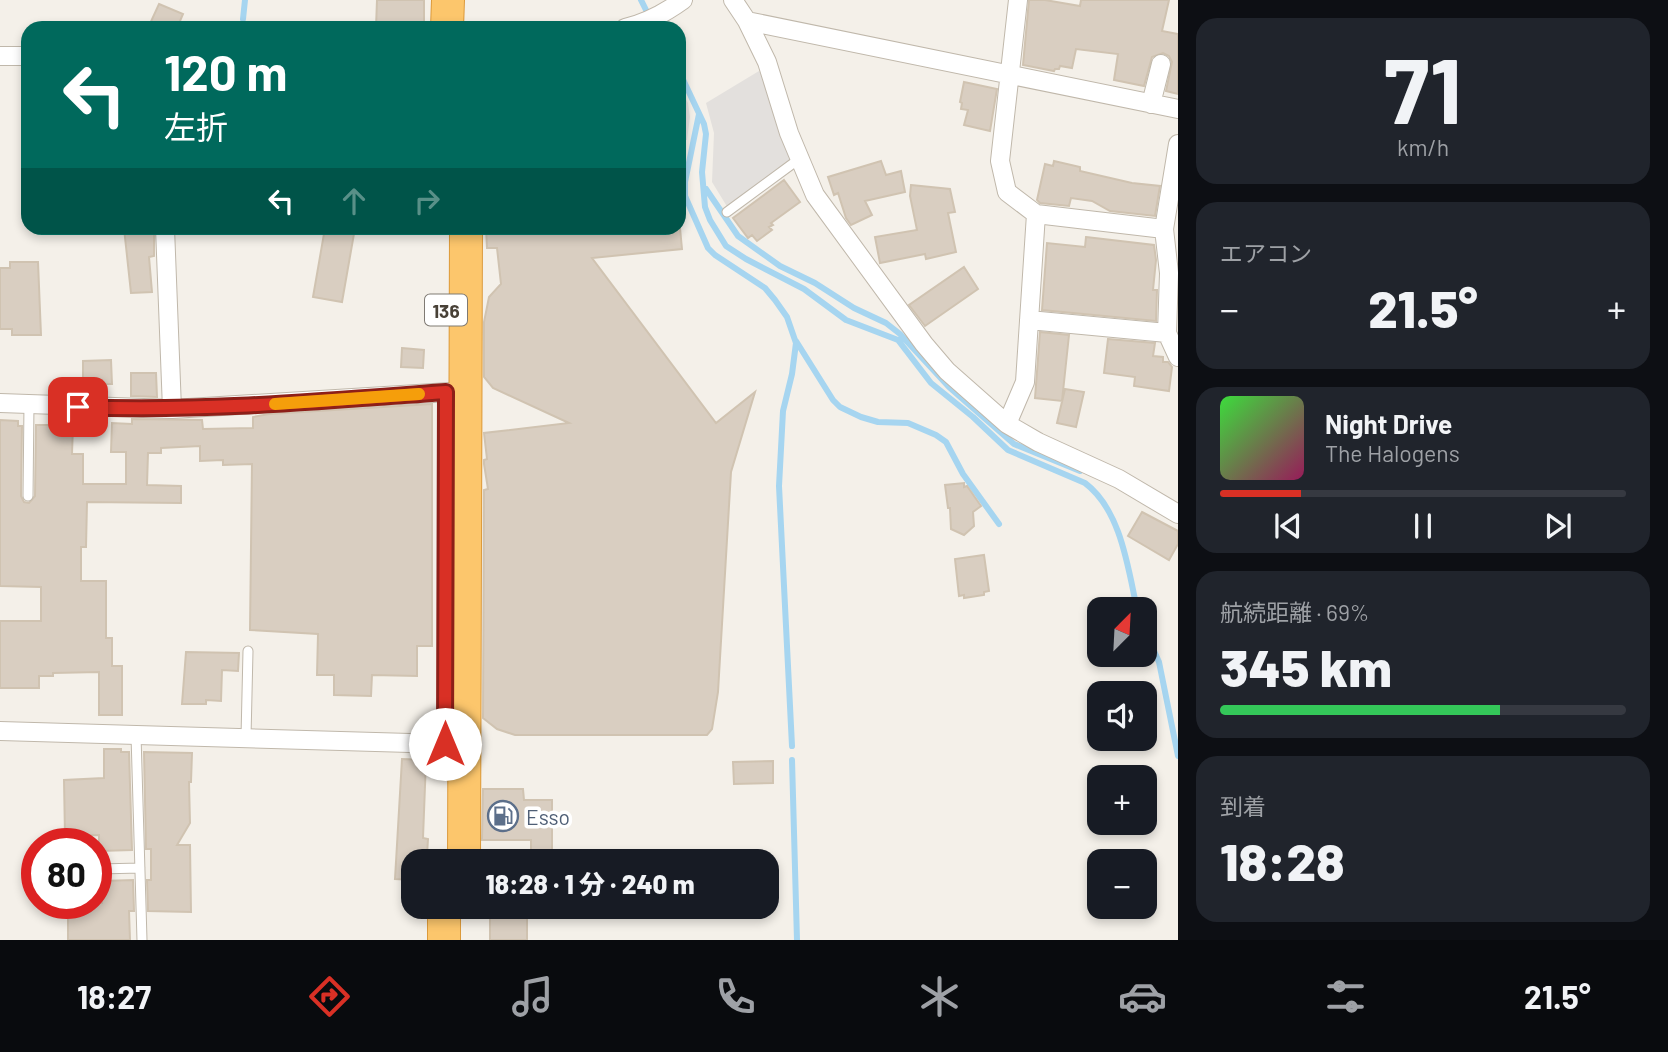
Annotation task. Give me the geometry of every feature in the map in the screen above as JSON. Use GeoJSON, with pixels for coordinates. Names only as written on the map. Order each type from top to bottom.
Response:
{"type":"FeatureCollection","features":[{"type":"Feature","properties":{"kind":"highway"},"geometry":{"type":"LineString","coordinates":[[447,0],[447,21]]}},
{"type":"Feature","properties":{"kind":"highway"},"geometry":{"type":"LineString","coordinates":[[466,0],[466,21]]}},
{"type":"Feature","properties":{"kind":"highway","name":"136"},"geometry":{"type":"LineString","coordinates":[[447,235],[456,391],[464,849]]}},
{"type":"Feature","properties":{"kind":"highway","name":"136"},"geometry":{"type":"LineString","coordinates":[[444,849],[456,391],[466,235]]}},
{"type":"Feature","properties":{"kind":"highway"},"geometry":{"type":"LineString","coordinates":[[444,919],[444,940]]}},
{"type":"Feature","properties":{"kind":"highway"},"geometry":{"type":"LineString","coordinates":[[463,919],[463,940]]}},
{"type":"Feature","properties":{"kind":"street"},"geometry":{"type":"LineString","coordinates":[[647,21],[683,0]]}},
{"type":"Feature","properties":{"kind":"street"},"geometry":{"type":"LineString","coordinates":[[733,0],[747,21],[766,62],[799,159],[822,207],[924,344],[956,380],[1007,424],[1038,442],[1119,479],[1178,514]]}},
{"type":"Feature","properties":{"kind":"street"},"geometry":{"type":"LineString","coordinates":[[1018,0],[1000,150],[1001,172],[1007,192],[1036,215],[1164,229]]}},
{"type":"Feature","properties":{"kind":"street"},"geometry":{"type":"LineString","coordinates":[[747,21],[1178,109]]}},
{"type":"Feature","properties":{"kind":"street"},"geometry":{"type":"LineString","coordinates":[[0,56],[21,56]]}},
{"type":"Feature","properties":{"kind":"street"},"geometry":{"type":"LineString","coordinates":[[1151,104],[1161,64]]}},
{"type":"Feature","properties":{"kind":"street"},"geometry":{"type":"LineString","coordinates":[[1178,144],[1164,229],[1169,273],[1167,333],[1178,357]]}},
{"type":"Feature","properties":{"kind":"street"},"geometry":{"type":"LineString","coordinates":[[1007,424],[1025,382],[1036,215]]}},
{"type":"Feature","properties":{"kind":"street"},"geometry":{"type":"LineString","coordinates":[[165,235],[172,409]]}},
{"type":"Feature","properties":{"kind":"street"},"geometry":{"type":"LineString","coordinates":[[1029,320],[1167,333]]}},
{"type":"Feature","properties":{"kind":"street"},"geometry":{"type":"LineString","coordinates":[[0,402],[172,409],[456,391]]}},
{"type":"Feature","properties":{"kind":"street"},"geometry":{"type":"LineString","coordinates":[[0,731],[445,744]]}},
{"type":"Feature","properties":{"kind":"lane"},"geometry":{"type":"LineString","coordinates":[[727,212],[799,159]]}},
{"type":"Feature","properties":{"kind":"lane"},"geometry":{"type":"LineString","coordinates":[[28,495],[29,404]]}},
{"type":"Feature","properties":{"kind":"lane"},"geometry":{"type":"LineString","coordinates":[[246,737],[248,651]]}},
{"type":"Feature","properties":{"kind":"lane"},"geometry":{"type":"LineString","coordinates":[[136,734],[142,940]]}},
{"type":"Feature","properties":{"kind":"lane"},"geometry":{"type":"LineString","coordinates":[[112,869],[140,868]]}},
{"type":"Feature","properties":{"kind":"shaded area"},"geometry":{"type":"Polygon","coordinates":[[[759,71],[765,78],[797,167],[731,213],[712,182],[714,133],[706,103],[759,71]]]}},
{"type":"Feature","properties":{"kind":"shaded area"},"geometry":{"type":"Polygon","coordinates":[[[686,99],[690,117],[686,140],[686,99]]]}},
{"type":"Feature","properties":{"kind":"building"},"geometry":{"type":"Polygon","coordinates":[[[377,0],[424,0],[424,21],[376,21],[377,0]]]}},
{"type":"Feature","properties":{"kind":"building"},"geometry":{"type":"Polygon","coordinates":[[[1029,0],[1080,6],[1081,0],[1169,0],[1162,31],[1178,34],[1178,94],[1166,91],[1172,62],[1169,56],[1163,53],[1152,57],[1144,86],[1114,80],[1118,54],[1076,49],[1072,68],[1060,66],[1054,71],[1023,65],[1029,0]]]}},
{"type":"Feature","properties":{"kind":"building"},"geometry":{"type":"Polygon","coordinates":[[[159,4],[183,14],[180,21],[151,21],[159,4]]]}},
{"type":"Feature","properties":{"kind":"building"},"geometry":{"type":"Polygon","coordinates":[[[964,82],[997,89],[990,131],[964,125],[968,110],[961,109],[960,102],[964,82]]]}},
{"type":"Feature","properties":{"kind":"building"},"geometry":{"type":"Polygon","coordinates":[[[881,161],[886,175],[901,171],[905,192],[865,201],[872,215],[851,225],[838,193],[834,195],[828,177],[881,161]]]}},
{"type":"Feature","properties":{"kind":"building"},"geometry":{"type":"Polygon","coordinates":[[[1054,161],[1080,167],[1080,171],[1132,183],[1160,186],[1155,216],[1110,211],[1092,201],[1071,198],[1069,206],[1040,203],[1037,200],[1045,164],[1053,166],[1054,161]]]}},
{"type":"Feature","properties":{"kind":"building"},"geometry":{"type":"Polygon","coordinates":[[[784,180],[800,202],[771,223],[773,225],[769,227],[772,230],[757,241],[752,235],[748,238],[733,218],[784,180]]]}},
{"type":"Feature","properties":{"kind":"building"},"geometry":{"type":"Polygon","coordinates":[[[911,185],[950,189],[955,212],[948,213],[956,252],[926,259],[925,254],[880,263],[875,237],[917,230],[910,196],[911,185]]]}},
{"type":"Feature","properties":{"kind":"building"},"geometry":{"type":"Polygon","coordinates":[[[125,235],[154,235],[154,256],[149,257],[152,292],[131,293],[125,235]]]}},
{"type":"Feature","properties":{"kind":"building"},"geometry":{"type":"Polygon","coordinates":[[[324,235],[354,235],[342,302],[313,297],[324,235]]]}},
{"type":"Feature","properties":{"kind":"building"},"geometry":{"type":"Polygon","coordinates":[[[486,235],[681,235],[682,249],[592,258],[716,423],[755,392],[731,472],[718,692],[712,729],[707,735],[515,735],[497,729],[483,718],[484,490],[488,489],[484,464],[487,459],[484,433],[569,423],[493,388],[484,377],[484,322],[489,297],[501,284],[497,248],[487,248],[486,235]]]}},
{"type":"Feature","properties":{"kind":"building"},"geometry":{"type":"Polygon","coordinates":[[[1086,237],[1154,245],[1156,260],[1153,290],[1157,290],[1156,321],[1042,310],[1047,243],[1085,247],[1086,237]]]}},
{"type":"Feature","properties":{"kind":"building"},"geometry":{"type":"Polygon","coordinates":[[[10,262],[38,262],[41,335],[12,335],[12,329],[0,329],[0,268],[10,268],[10,262]]]}},
{"type":"Feature","properties":{"kind":"building"},"geometry":{"type":"Polygon","coordinates":[[[964,267],[978,289],[925,326],[909,305],[964,267]]]}},
{"type":"Feature","properties":{"kind":"building"},"geometry":{"type":"Polygon","coordinates":[[[1040,332],[1069,335],[1062,401],[1035,398],[1040,332]]]}},
{"type":"Feature","properties":{"kind":"building"},"geometry":{"type":"Polygon","coordinates":[[[1108,339],[1155,343],[1153,356],[1163,357],[1163,362],[1168,362],[1172,367],[1169,391],[1134,386],[1135,377],[1104,373],[1108,339]]]}},
{"type":"Feature","properties":{"kind":"building"},"geometry":{"type":"Polygon","coordinates":[[[402,348],[424,350],[423,368],[401,367],[402,348]]]}},
{"type":"Feature","properties":{"kind":"building"},"geometry":{"type":"Polygon","coordinates":[[[111,360],[112,384],[83,384],[83,361],[111,360]]]}},
{"type":"Feature","properties":{"kind":"building"},"geometry":{"type":"Polygon","coordinates":[[[131,373],[156,373],[157,397],[131,396],[131,373]]]}},
{"type":"Feature","properties":{"kind":"building"},"geometry":{"type":"Polygon","coordinates":[[[1065,389],[1084,392],[1076,427],[1057,423],[1065,389]]]}},
{"type":"Feature","properties":{"kind":"building"},"geometry":{"type":"Polygon","coordinates":[[[432,404],[432,646],[417,646],[417,676],[372,675],[371,696],[334,695],[334,675],[317,675],[318,634],[250,630],[252,464],[223,465],[223,460],[200,461],[200,446],[161,448],[161,453],[148,453],[147,485],[181,486],[181,503],[87,502],[86,547],[81,547],[81,581],[106,581],[106,638],[112,638],[112,666],[122,666],[122,715],[99,715],[99,672],[53,673],[53,676],[39,676],[39,688],[0,688],[0,621],[41,621],[41,587],[0,586],[0,420],[18,421],[18,426],[22,426],[21,496],[24,502],[29,503],[35,496],[36,425],[73,425],[72,454],[83,454],[83,484],[126,484],[126,452],[111,452],[112,423],[132,424],[132,419],[202,420],[203,429],[253,428],[253,417],[269,414],[432,404]]]}},
{"type":"Feature","properties":{"kind":"building"},"geometry":{"type":"Polygon","coordinates":[[[964,483],[964,487],[967,486],[981,506],[973,512],[974,526],[964,535],[951,529],[945,485],[964,483]]]}},
{"type":"Feature","properties":{"kind":"building"},"geometry":{"type":"Polygon","coordinates":[[[1142,512],[1178,531],[1178,544],[1169,560],[1128,536],[1142,512]]]}},
{"type":"Feature","properties":{"kind":"building"},"geometry":{"type":"Polygon","coordinates":[[[984,555],[989,591],[984,592],[984,595],[964,598],[964,595],[959,596],[955,559],[984,555]]]}},
{"type":"Feature","properties":{"kind":"building"},"geometry":{"type":"Polygon","coordinates":[[[186,652],[239,653],[238,671],[222,670],[221,701],[206,700],[206,704],[182,704],[186,652]]]}},
{"type":"Feature","properties":{"kind":"building"},"geometry":{"type":"Polygon","coordinates":[[[104,749],[129,752],[132,850],[112,851],[112,828],[65,828],[64,780],[104,778],[104,749]]]}},
{"type":"Feature","properties":{"kind":"building"},"geometry":{"type":"Polygon","coordinates":[[[144,752],[192,753],[189,782],[190,823],[177,845],[190,845],[191,912],[148,911],[147,880],[151,880],[151,849],[146,849],[144,752]]]}},
{"type":"Feature","properties":{"kind":"building"},"geometry":{"type":"Polygon","coordinates":[[[402,759],[426,760],[423,838],[428,839],[427,849],[401,849],[401,879],[395,879],[402,759]]]}},
{"type":"Feature","properties":{"kind":"building"},"geometry":{"type":"Polygon","coordinates":[[[773,761],[773,783],[734,784],[733,762],[773,761]]]}},
{"type":"Feature","properties":{"kind":"building"},"geometry":{"type":"Polygon","coordinates":[[[483,789],[523,789],[524,800],[552,800],[552,849],[531,849],[531,840],[482,840],[483,789]]]}},
{"type":"Feature","properties":{"kind":"building"},"geometry":{"type":"Polygon","coordinates":[[[133,880],[134,911],[129,911],[130,940],[68,940],[68,919],[112,919],[112,881],[133,880]]]}},
{"type":"Feature","properties":{"kind":"building"},"geometry":{"type":"Polygon","coordinates":[[[490,919],[527,919],[527,940],[490,940],[490,919]]]}},
{"type":"Feature","properties":{"kind":"waterway"},"geometry":{"type":"LineString","coordinates":[[243,19],[245,0]]}},
{"type":"Feature","properties":{"kind":"waterway"},"geometry":{"type":"LineString","coordinates":[[641,0],[652,21]]}},
{"type":"Feature","properties":{"kind":"waterway"},"geometry":{"type":"LineString","coordinates":[[686,86],[706,134],[702,172],[705,207],[726,246],[804,289],[846,320],[898,340],[931,383],[1008,450],[1085,483],[1097,494],[1115,524],[1134,597]]}},
{"type":"Feature","properties":{"kind":"waterway"},"geometry":{"type":"LineString","coordinates":[[686,177],[699,114]]}},
{"type":"Feature","properties":{"kind":"waterway"},"geometry":{"type":"LineString","coordinates":[[706,189],[738,236],[780,266],[886,323],[900,334],[949,387],[1014,444],[1080,471]]}},
{"type":"Feature","properties":{"kind":"waterway"},"geometry":{"type":"LineString","coordinates":[[686,198],[708,248],[765,288],[787,317],[796,343],[783,411],[779,486],[792,746]]}},
{"type":"Feature","properties":{"kind":"waterway"},"geometry":{"type":"LineString","coordinates":[[796,341],[840,407],[878,422],[908,423],[946,442],[963,474],[999,524]]}},
{"type":"Feature","properties":{"kind":"waterway"},"geometry":{"type":"LineString","coordinates":[[1157,658],[1178,756]]}},
{"type":"Feature","properties":{"kind":"waterway"},"geometry":{"type":"LineString","coordinates":[[792,760],[797,940]]}},
{"type":"Feature","properties":{"kind":"slow traffic"},"geometry":{"type":"LineString","coordinates":[[275,404],[419,394]]}},
{"type":"Feature","properties":{"kind":"place","name":"Esso"},"geometry":{"type":"Point","coordinates":[503,816]}},
{"type":"Feature","properties":{"kind":"route"},"geometry":{"type":"LineString","coordinates":[[78,407],[150,409],[239,406],[446,392],[445,744]]}}]}
